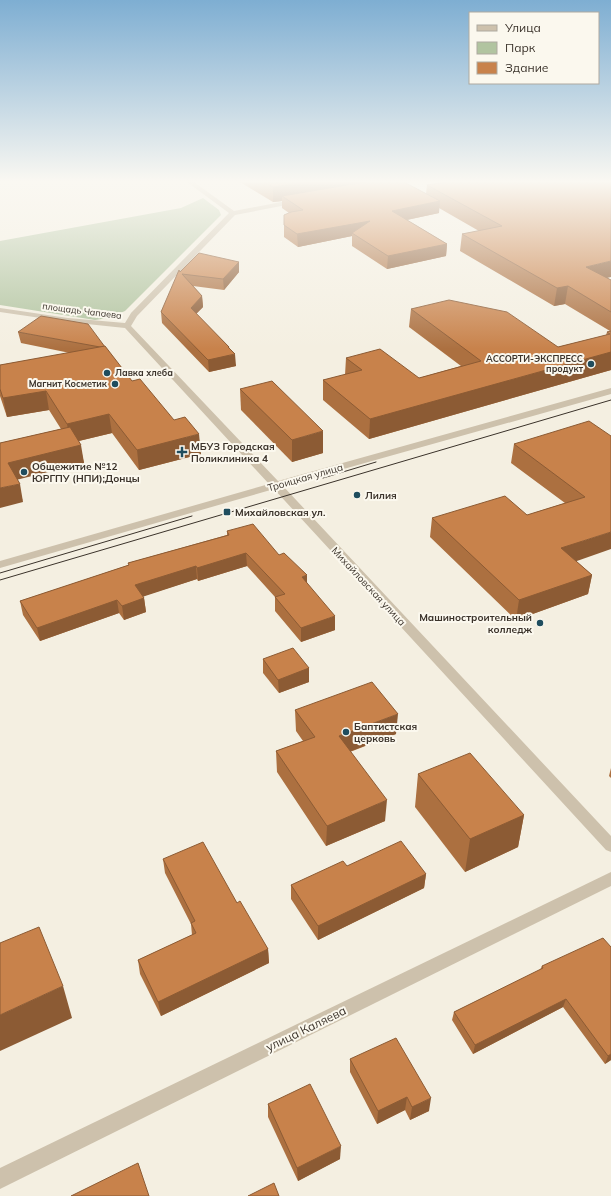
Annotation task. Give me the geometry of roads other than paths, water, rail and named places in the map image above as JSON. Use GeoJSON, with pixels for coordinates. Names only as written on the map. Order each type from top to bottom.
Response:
{"type":"FeatureCollection","features":[{"type":"Feature","properties":{"kind":"street","name":"площадь Чапаева"},"geometry":{"type":"LineString","coordinates":[[0,310],[68,320],[127,326],[134,315],[208,238]]}},
{"type":"Feature","properties":{"kind":"street","name":"Михайловская улица"},"geometry":{"type":"LineString","coordinates":[[127,326],[611,846]]}},
{"type":"Feature","properties":{"kind":"street","name":"Троицкая улица"},"geometry":{"type":"LineString","coordinates":[[0,565],[276,485],[611,391]]}},
{"type":"Feature","properties":{"kind":"street","name":"улица Каляева"},"geometry":{"type":"LineString","coordinates":[[0,1179],[611,879]]}},
{"type":"Feature","properties":{"kind":"tram line"},"geometry":{"type":"LineString","coordinates":[[0,580],[611,400]]}},
{"type":"Feature","properties":{"kind":"tram line"},"geometry":{"type":"LineString","coordinates":[[323,478],[376,462]]}},
{"type":"Feature","properties":{"kind":"tram line"},"geometry":{"type":"LineString","coordinates":[[0,573],[192,516]]}},
{"type":"Feature","properties":{"kind":"place","name":"АССОРТИ-ЭКСПРЕСС продукт"},"geometry":{"type":"Point","coordinates":[591,364]}},
{"type":"Feature","properties":{"kind":"place","name":"Лавка хлеба"},"geometry":{"type":"Point","coordinates":[107,373]}},
{"type":"Feature","properties":{"kind":"place","name":"Магнит Косметик"},"geometry":{"type":"Point","coordinates":[115,384]}},
{"type":"Feature","properties":{"kind":"place","name":"МБУЗ Городская Поликлиника 4"},"geometry":{"type":"Point","coordinates":[182,452]}},
{"type":"Feature","properties":{"kind":"place","name":"Общежитие №12 ЮРГПУ (НПИ);Донцы"},"geometry":{"type":"Point","coordinates":[24,472]}},
{"type":"Feature","properties":{"kind":"place","name":"Лилия"},"geometry":{"type":"Point","coordinates":[357,495]}},
{"type":"Feature","properties":{"kind":"place","name":"Михайловская ул."},"geometry":{"type":"Point","coordinates":[227,512]}},
{"type":"Feature","properties":{"kind":"place","name":"Машиностроительный колледж"},"geometry":{"type":"Point","coordinates":[540,623]}},
{"type":"Feature","properties":{"kind":"place","name":"Баптистская церковь"},"geometry":{"type":"Point","coordinates":[346,732]}}]}
